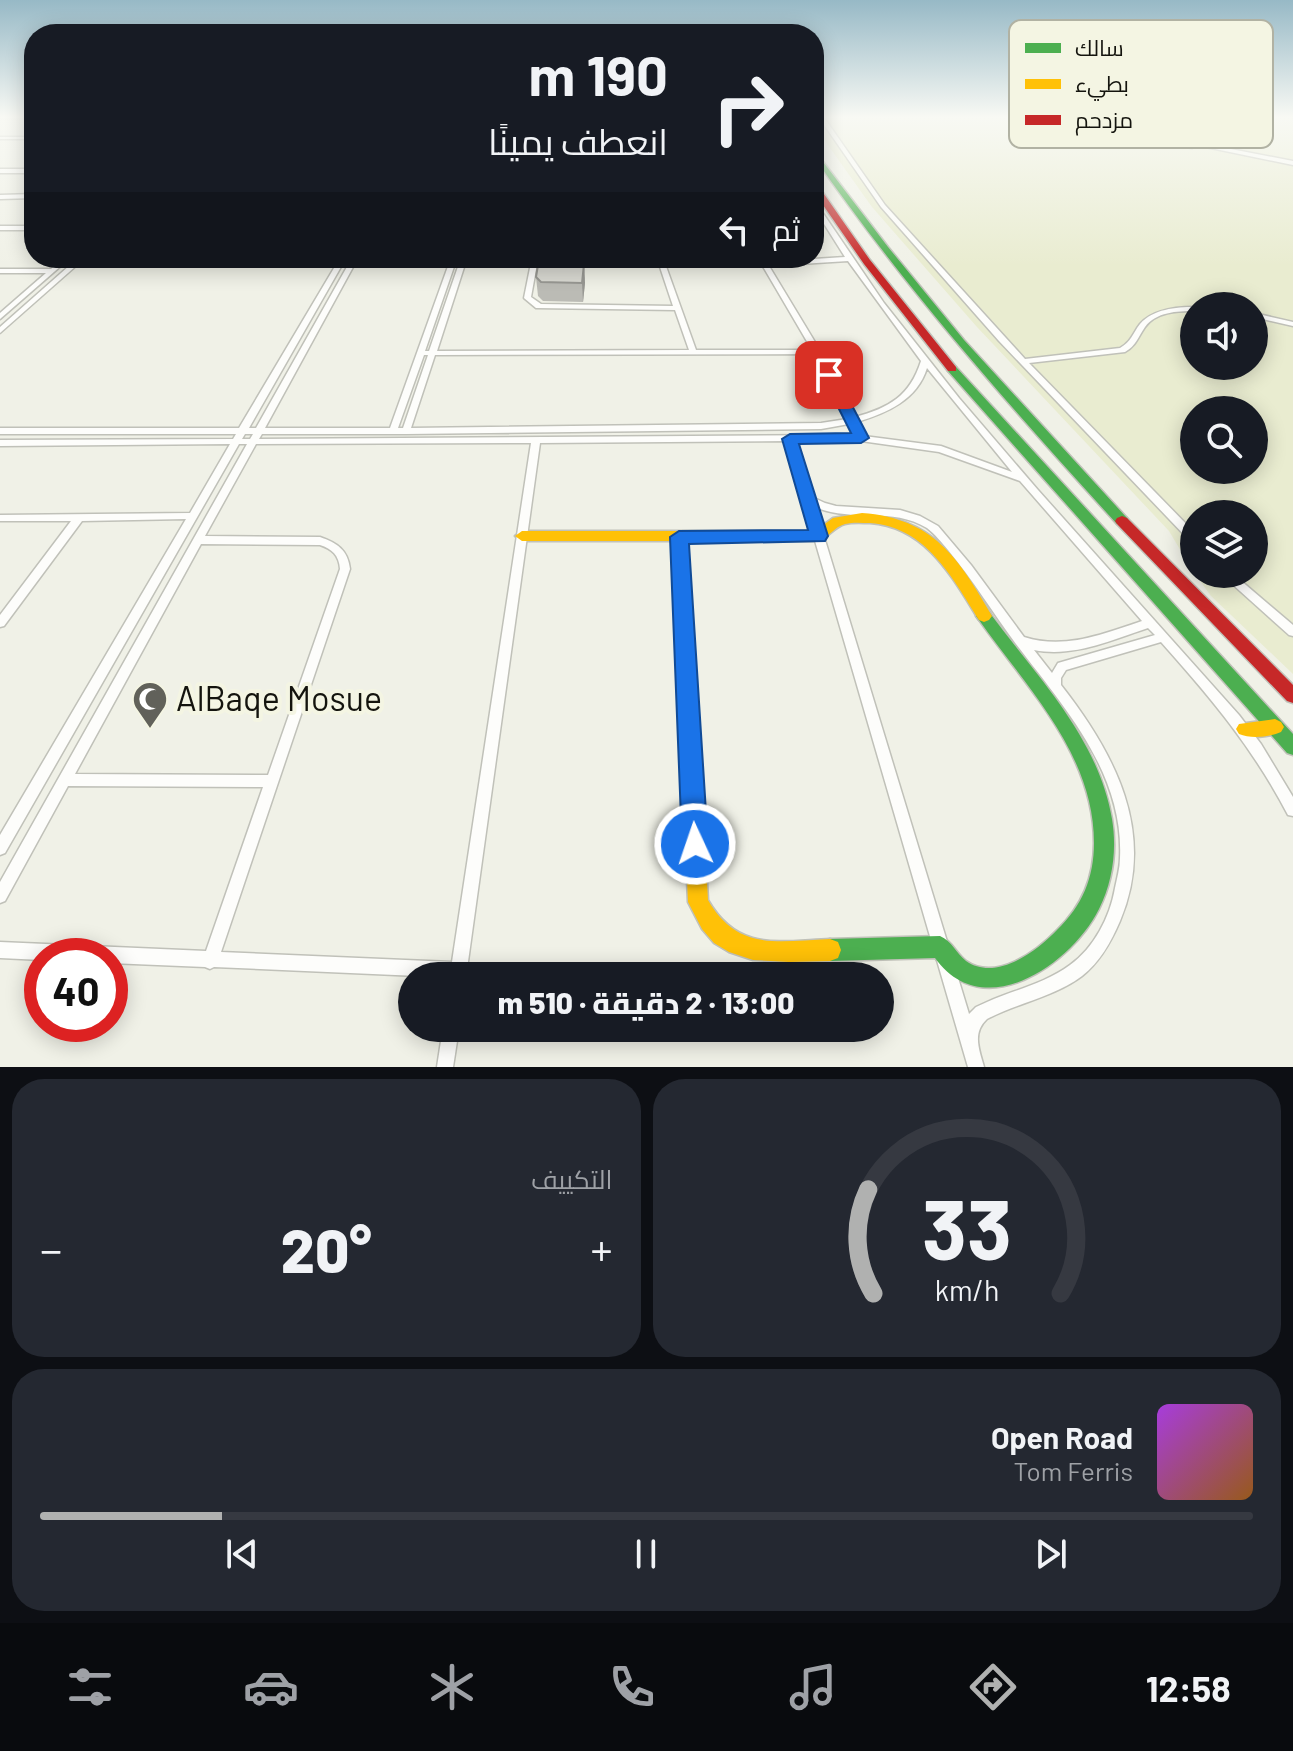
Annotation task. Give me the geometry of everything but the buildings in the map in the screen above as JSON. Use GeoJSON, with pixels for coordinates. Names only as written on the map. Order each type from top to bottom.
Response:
{"type":"FeatureCollection","features":[{"type":"Feature","properties":{"kind":"street"},"geometry":{"type":"LineString","coordinates":[[824,166],[874,239],[1001,390],[1150,551],[1293,696]]}},
{"type":"Feature","properties":{"kind":"street"},"geometry":{"type":"LineString","coordinates":[[855,166],[883,206],[1024,361],[1180,523]]}},
{"type":"Feature","properties":{"kind":"street"},"geometry":{"type":"LineString","coordinates":[[0,171],[24,171]]}},
{"type":"Feature","properties":{"kind":"street"},"geometry":{"type":"LineString","coordinates":[[0,197],[24,196]]}},
{"type":"Feature","properties":{"kind":"street"},"geometry":{"type":"LineString","coordinates":[[824,200],[889,292],[970,392],[1293,747]]}},
{"type":"Feature","properties":{"kind":"street"},"geometry":{"type":"LineString","coordinates":[[824,220],[848,259],[925,360],[1022,479],[1245,729],[1280,782],[1293,810]]}},
{"type":"Feature","properties":{"kind":"street"},"geometry":{"type":"LineString","coordinates":[[0,230],[24,230]]}},
{"type":"Feature","properties":{"kind":"street"},"geometry":{"type":"LineString","coordinates":[[824,260],[848,259]]}},
{"type":"Feature","properties":{"kind":"street"},"geometry":{"type":"LineString","coordinates":[[0,317],[55,268]]}},
{"type":"Feature","properties":{"kind":"street"},"geometry":{"type":"LineString","coordinates":[[0,331],[71,268]]}},
{"type":"Feature","properties":{"kind":"street"},"geometry":{"type":"LineString","coordinates":[[0,848],[337,268]]}},
{"type":"Feature","properties":{"kind":"street"},"geometry":{"type":"LineString","coordinates":[[0,896],[349,268]]}},
{"type":"Feature","properties":{"kind":"street"},"geometry":{"type":"LineString","coordinates":[[393,431],[450,268]]}},
{"type":"Feature","properties":{"kind":"street"},"geometry":{"type":"LineString","coordinates":[[406,431],[461,268]]}},
{"type":"Feature","properties":{"kind":"street"},"geometry":{"type":"LineString","coordinates":[[533,268],[527,298],[539,306],[677,308]]}},
{"type":"Feature","properties":{"kind":"street"},"geometry":{"type":"LineString","coordinates":[[663,268],[693,351]]}},
{"type":"Feature","properties":{"kind":"street"},"geometry":{"type":"LineString","coordinates":[[767,268],[817,352],[861,438]]}},
{"type":"Feature","properties":{"kind":"street"},"geometry":{"type":"LineString","coordinates":[[0,271],[52,271]]}},
{"type":"Feature","properties":{"kind":"street"},"geometry":{"type":"LineString","coordinates":[[1024,361],[1122,350],[1134,343],[1145,322],[1152,317],[1180,312]]}},
{"type":"Feature","properties":{"kind":"street"},"geometry":{"type":"LineString","coordinates":[[1268,318],[1293,324]]}},
{"type":"Feature","properties":{"kind":"street"},"geometry":{"type":"LineString","coordinates":[[420,353],[817,352]]}},
{"type":"Feature","properties":{"kind":"street"},"geometry":{"type":"LineString","coordinates":[[0,431],[406,431],[821,426],[880,412],[905,397],[920,379],[925,360]]}},
{"type":"Feature","properties":{"kind":"street"},"geometry":{"type":"LineString","coordinates":[[587,440],[588,429]]}},
{"type":"Feature","properties":{"kind":"street"},"geometry":{"type":"LineString","coordinates":[[0,443],[861,438],[941,449],[1022,479]]}},
{"type":"Feature","properties":{"kind":"street"},"geometry":{"type":"LineString","coordinates":[[790,439],[976,1067]]}},
{"type":"Feature","properties":{"kind":"street"},"geometry":{"type":"LineString","coordinates":[[461,962],[536,440]]}},
{"type":"Feature","properties":{"kind":"street"},"geometry":{"type":"LineString","coordinates":[[808,499],[833,510],[896,511],[923,520],[943,536],[1088,729],[1117,787],[1127,851],[1125,883],[1116,914],[1101,942],[1080,968],[1040,991],[984,1010],[970,1029],[969,1042]]}},
{"type":"Feature","properties":{"kind":"street"},"geometry":{"type":"LineString","coordinates":[[0,518],[194,516]]}},
{"type":"Feature","properties":{"kind":"street"},"geometry":{"type":"LineString","coordinates":[[0,623],[5,609],[79,517]]}},
{"type":"Feature","properties":{"kind":"street"},"geometry":{"type":"LineString","coordinates":[[819,536],[828,524],[846,520],[895,521],[923,533],[1070,732],[1096,785],[1104,842],[1101,871],[1086,911],[1060,946],[1025,966],[983,977],[963,972],[940,947]]}},
{"type":"Feature","properties":{"kind":"street"},"geometry":{"type":"LineString","coordinates":[[522,536],[819,536]]}},
{"type":"Feature","properties":{"kind":"street"},"geometry":{"type":"LineString","coordinates":[[679,537],[698,902],[703,916],[723,939],[751,952],[940,947]]}},
{"type":"Feature","properties":{"kind":"street"},"geometry":{"type":"LineString","coordinates":[[199,540],[320,541],[337,548],[345,561],[345,569],[210,961]]}},
{"type":"Feature","properties":{"kind":"street"},"geometry":{"type":"LineString","coordinates":[[1242,588],[1293,632]]}},
{"type":"Feature","properties":{"kind":"street"},"geometry":{"type":"LineString","coordinates":[[1020,641],[1042,648],[1062,649],[1150,623]]}},
{"type":"Feature","properties":{"kind":"street"},"geometry":{"type":"LineString","coordinates":[[1055,686],[1055,678],[1062,666],[1164,637]]}},
{"type":"Feature","properties":{"kind":"street"},"geometry":{"type":"LineString","coordinates":[[1245,729],[1275,727]]}},
{"type":"Feature","properties":{"kind":"street"},"geometry":{"type":"LineString","coordinates":[[64,780],[272,781]]}},
{"type":"Feature","properties":{"kind":"street"},"geometry":{"type":"LineString","coordinates":[[23,809],[48,809]]}},
{"type":"Feature","properties":{"kind":"street"},"geometry":{"type":"LineString","coordinates":[[0,950],[398,970]]}},
{"type":"Feature","properties":{"kind":"street"},"geometry":{"type":"LineString","coordinates":[[445,1067],[449,1042]]}},
{"type":"Feature","properties":{"kind":"green space"},"geometry":{"type":"Polygon","coordinates":[[[843,166],[1293,166],[1293,674],[1205,588],[1268,588],[1268,500],[1180,500],[1180,549],[1169,531],[977,327],[872,207],[843,166]]]}},
{"type":"Feature","properties":{"kind":"traffic: fast"},"geometry":{"type":"LineString","coordinates":[[824,166],[922,296],[1122,521]]}},
{"type":"Feature","properties":{"kind":"traffic: fast"},"geometry":{"type":"LineString","coordinates":[[952,369],[1293,747]]}},
{"type":"Feature","properties":{"kind":"traffic: fast"},"geometry":{"type":"LineString","coordinates":[[679,537],[689,722]]}},
{"type":"Feature","properties":{"kind":"traffic: fast"},"geometry":{"type":"LineString","coordinates":[[830,950],[940,947],[965,973],[983,978],[1002,977],[1021,970],[1056,947],[1071,932],[1092,901],[1104,850],[1096,788],[1071,735],[984,616]]}},
{"type":"Feature","properties":{"kind":"traffic: slow"},"geometry":{"type":"LineString","coordinates":[[522,536],[819,536],[832,524],[843,520],[885,520],[922,535],[936,548],[984,616]]}},
{"type":"Feature","properties":{"kind":"traffic: slow"},"geometry":{"type":"LineString","coordinates":[[689,722],[698,902],[709,922],[722,936],[753,950],[830,950]]}},
{"type":"Feature","properties":{"kind":"traffic: slow"},"geometry":{"type":"LineString","coordinates":[[1245,729],[1275,727]]}},
{"type":"Feature","properties":{"kind":"traffic: jam"},"geometry":{"type":"LineString","coordinates":[[824,200],[867,262],[952,369]]}},
{"type":"Feature","properties":{"kind":"traffic: jam"},"geometry":{"type":"LineString","coordinates":[[1122,521],[1293,696]]}},
{"type":"Feature","properties":{"kind":"place","name":"AlBaqe Mosue"},"geometry":{"type":"Point","coordinates":[150,730]}},
{"type":"Feature","properties":{"kind":"route"},"geometry":{"type":"LineString","coordinates":[[695,844],[679,537],[819,536],[790,439],[861,438],[829,375]]}}]}
